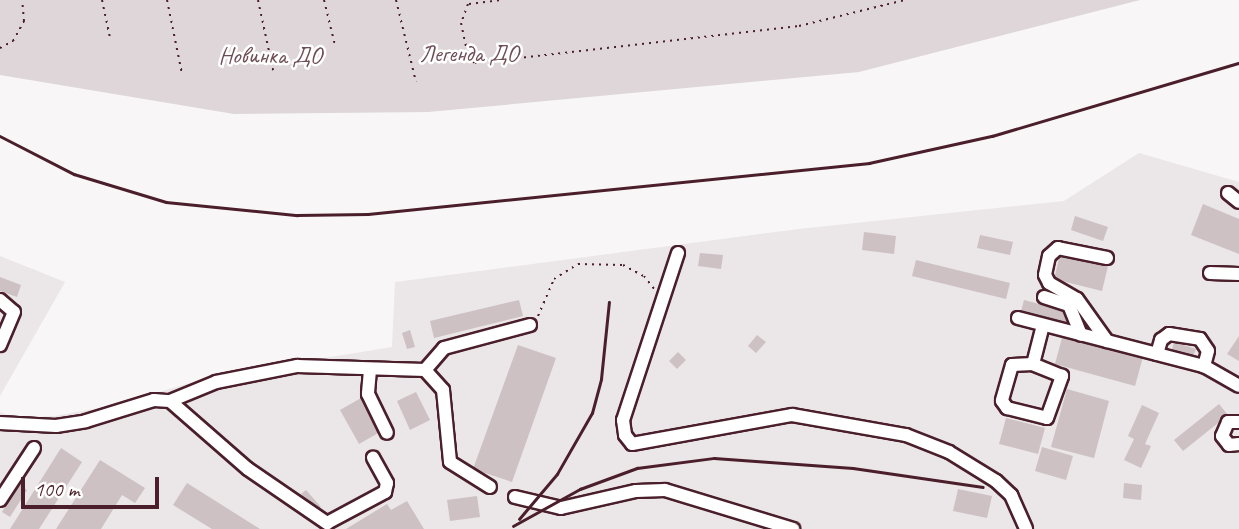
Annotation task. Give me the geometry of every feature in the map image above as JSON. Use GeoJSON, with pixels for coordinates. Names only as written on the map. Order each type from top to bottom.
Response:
{"type":"FeatureCollection","features":[{"type":"Feature","properties":{"kind":"street"},"geometry":{"type":"LineString","coordinates":[[1228,193],[1239,202]]}},
{"type":"Feature","properties":{"kind":"street"},"geometry":{"type":"LineString","coordinates":[[1107,258],[1058,248],[1049,256],[1045,275],[1049,283],[1077,299],[1107,341]]}},
{"type":"Feature","properties":{"kind":"street"},"geometry":{"type":"LineString","coordinates":[[678,253],[655,311],[623,420],[625,435],[632,444],[792,415],[906,435],[949,452],[996,481],[1011,495],[1027,529]]}},
{"type":"Feature","properties":{"kind":"street"},"geometry":{"type":"LineString","coordinates":[[1210,273],[1239,274]]}},
{"type":"Feature","properties":{"kind":"street"},"geometry":{"type":"LineString","coordinates":[[1044,297],[1069,305],[1081,335]]}},
{"type":"Feature","properties":{"kind":"street"},"geometry":{"type":"LineString","coordinates":[[0,300],[14,312],[0,345]]}},
{"type":"Feature","properties":{"kind":"street"},"geometry":{"type":"LineString","coordinates":[[1018,318],[1204,366],[1239,386]]}},
{"type":"Feature","properties":{"kind":"street"},"geometry":{"type":"LineString","coordinates":[[425,370],[444,348],[530,325]]}},
{"type":"Feature","properties":{"kind":"street"},"geometry":{"type":"LineString","coordinates":[[1033,365],[1044,325]]}},
{"type":"Feature","properties":{"kind":"street"},"geometry":{"type":"LineString","coordinates":[[1157,354],[1161,340],[1169,334],[1200,339],[1208,351],[1204,366]]}},
{"type":"Feature","properties":{"kind":"street"},"geometry":{"type":"LineString","coordinates":[[1033,365],[1062,376],[1047,418],[1007,408],[1002,401],[1012,366],[1033,365]]}},
{"type":"Feature","properties":{"kind":"street"},"geometry":{"type":"LineString","coordinates":[[0,423],[56,426],[154,400],[170,401],[216,383],[297,366],[425,370],[443,390],[450,462],[490,487]]}},
{"type":"Feature","properties":{"kind":"street"},"geometry":{"type":"LineString","coordinates":[[370,370],[368,394],[387,433]]}},
{"type":"Feature","properties":{"kind":"street"},"geometry":{"type":"LineString","coordinates":[[170,401],[248,469],[327,523],[385,492],[387,483],[373,458]]}},
{"type":"Feature","properties":{"kind":"street"},"geometry":{"type":"LineString","coordinates":[[1239,422],[1228,422],[1222,436],[1229,445],[1239,444]]}},
{"type":"Feature","properties":{"kind":"street"},"geometry":{"type":"LineString","coordinates":[[0,500],[34,448]]}},
{"type":"Feature","properties":{"kind":"street"},"geometry":{"type":"LineString","coordinates":[[515,497],[561,508],[636,491],[665,490],[793,529]]}},
{"type":"Feature","properties":{"kind":"path"},"geometry":{"type":"LineString","coordinates":[[0,48],[13,41],[24,21],[22,0]]}},
{"type":"Feature","properties":{"kind":"path"},"geometry":{"type":"LineString","coordinates":[[102,0],[110,37]]}},
{"type":"Feature","properties":{"kind":"path"},"geometry":{"type":"LineString","coordinates":[[167,0],[182,74]]}},
{"type":"Feature","properties":{"kind":"path"},"geometry":{"type":"LineString","coordinates":[[258,0],[273,70]]}},
{"type":"Feature","properties":{"kind":"path"},"geometry":{"type":"LineString","coordinates":[[324,0],[335,45]]}},
{"type":"Feature","properties":{"kind":"path"},"geometry":{"type":"LineString","coordinates":[[396,0],[416,82]]}},
{"type":"Feature","properties":{"kind":"path"},"geometry":{"type":"LineString","coordinates":[[500,0],[467,2],[461,23],[468,57],[475,63],[800,26],[905,0]]}},
{"type":"Feature","properties":{"kind":"path"},"geometry":{"type":"LineString","coordinates":[[530,325],[554,279],[588,263],[614,262],[644,276],[655,290],[655,311]]}},
{"type":"Feature","properties":{"kind":"shaded area"},"geometry":{"type":"Polygon","coordinates":[[[1139,153],[1239,182],[1239,529],[0,529],[0,412],[14,418],[55,416],[110,406],[215,376],[392,347],[395,282],[799,229],[1064,201],[1139,153]]]}},
{"type":"Feature","properties":{"kind":"shaded area"},"geometry":{"type":"Polygon","coordinates":[[[0,256],[65,282],[0,396],[0,256]]]}},
{"type":"Feature","properties":{"kind":"green space"},"geometry":{"type":"Polygon","coordinates":[[[0,0],[1140,0],[859,72],[428,112],[234,114],[0,75],[0,0]]]}},
{"type":"Feature","properties":{"kind":"building"},"geometry":{"type":"Polygon","coordinates":[[[1203,204],[1239,219],[1239,254],[1191,235],[1203,204]]]}},
{"type":"Feature","properties":{"kind":"building"},"geometry":{"type":"Polygon","coordinates":[[[1075,216],[1108,227],[1103,241],[1071,230],[1075,216]]]}},
{"type":"Feature","properties":{"kind":"building"},"geometry":{"type":"Polygon","coordinates":[[[864,232],[896,236],[894,254],[862,250],[864,232]]]}},
{"type":"Feature","properties":{"kind":"building"},"geometry":{"type":"Polygon","coordinates":[[[980,235],[1013,242],[1010,255],[977,248],[980,235]]]}},
{"type":"Feature","properties":{"kind":"building"},"geometry":{"type":"Polygon","coordinates":[[[700,253],[723,255],[721,269],[698,266],[700,253]]]}},
{"type":"Feature","properties":{"kind":"building"},"geometry":{"type":"Polygon","coordinates":[[[1060,255],[1108,266],[1102,291],[1054,279],[1060,255]]]}},
{"type":"Feature","properties":{"kind":"building"},"geometry":{"type":"Polygon","coordinates":[[[916,260],[1010,283],[1006,299],[912,276],[916,260]]]}},
{"type":"Feature","properties":{"kind":"building"},"geometry":{"type":"Polygon","coordinates":[[[0,277],[21,285],[17,297],[0,291],[0,277]]]}},
{"type":"Feature","properties":{"kind":"building"},"geometry":{"type":"Polygon","coordinates":[[[519,300],[523,316],[434,338],[430,321],[519,300]]]}},
{"type":"Feature","properties":{"kind":"building"},"geometry":{"type":"Polygon","coordinates":[[[1024,300],[1070,312],[1066,327],[1020,315],[1024,300]]]}},
{"type":"Feature","properties":{"kind":"building"},"geometry":{"type":"Polygon","coordinates":[[[410,330],[415,347],[407,349],[402,333],[410,330]]]}},
{"type":"Feature","properties":{"kind":"building"},"geometry":{"type":"Polygon","coordinates":[[[1063,334],[1143,357],[1135,386],[1055,364],[1063,334]]]}},
{"type":"Feature","properties":{"kind":"building"},"geometry":{"type":"Polygon","coordinates":[[[757,335],[766,342],[756,353],[748,346],[757,335]]]}},
{"type":"Feature","properties":{"kind":"building"},"geometry":{"type":"Polygon","coordinates":[[[1239,336],[1239,361],[1227,354],[1239,336]]]}},
{"type":"Feature","properties":{"kind":"building"},"geometry":{"type":"Polygon","coordinates":[[[1174,342],[1196,349],[1193,356],[1172,350],[1174,342]]]}},
{"type":"Feature","properties":{"kind":"building"},"geometry":{"type":"Polygon","coordinates":[[[518,345],[556,358],[512,482],[473,469],[518,345]]]}},
{"type":"Feature","properties":{"kind":"building"},"geometry":{"type":"Polygon","coordinates":[[[678,352],[686,360],[677,369],[669,361],[678,352]]]}},
{"type":"Feature","properties":{"kind":"building"},"geometry":{"type":"Polygon","coordinates":[[[1067,389],[1109,401],[1094,458],[1051,447],[1067,389]]]}},
{"type":"Feature","properties":{"kind":"building"},"geometry":{"type":"Polygon","coordinates":[[[416,392],[430,420],[410,430],[397,401],[416,392]]]}},
{"type":"Feature","properties":{"kind":"building"},"geometry":{"type":"Polygon","coordinates":[[[361,398],[380,432],[359,444],[340,410],[361,398]]]}},
{"type":"Feature","properties":{"kind":"building"},"geometry":{"type":"Polygon","coordinates":[[[1219,404],[1228,415],[1183,451],[1174,440],[1219,404]]]}},
{"type":"Feature","properties":{"kind":"building"},"geometry":{"type":"Polygon","coordinates":[[[1142,405],[1159,413],[1145,444],[1151,446],[1141,468],[1124,460],[1134,439],[1128,436],[1142,405]]]}},
{"type":"Feature","properties":{"kind":"building"},"geometry":{"type":"Polygon","coordinates":[[[1006,418],[1045,428],[1038,454],[999,444],[1006,418]]]}},
{"type":"Feature","properties":{"kind":"building"},"geometry":{"type":"Polygon","coordinates":[[[1042,447],[1073,456],[1066,480],[1035,471],[1042,447]]]}},
{"type":"Feature","properties":{"kind":"building"},"geometry":{"type":"Polygon","coordinates":[[[61,448],[82,462],[39,529],[10,529],[61,448]]]}},
{"type":"Feature","properties":{"kind":"building"},"geometry":{"type":"Polygon","coordinates":[[[100,460],[145,488],[135,503],[122,495],[101,529],[56,529],[100,460]]]}},
{"type":"Feature","properties":{"kind":"building"},"geometry":{"type":"Polygon","coordinates":[[[187,483],[260,529],[212,529],[173,505],[187,483]]]}},
{"type":"Feature","properties":{"kind":"building"},"geometry":{"type":"Polygon","coordinates":[[[1124,483],[1142,485],[1141,500],[1123,498],[1124,483]]]}},
{"type":"Feature","properties":{"kind":"building"},"geometry":{"type":"Polygon","coordinates":[[[19,484],[27,490],[10,517],[2,512],[19,484]]]}},
{"type":"Feature","properties":{"kind":"building"},"geometry":{"type":"Polygon","coordinates":[[[958,489],[992,496],[987,518],[953,511],[958,489]]]}},
{"type":"Feature","properties":{"kind":"building"},"geometry":{"type":"Polygon","coordinates":[[[306,490],[321,507],[316,511],[301,494],[306,490]]]}},
{"type":"Feature","properties":{"kind":"building"},"geometry":{"type":"Polygon","coordinates":[[[477,496],[480,517],[450,521],[447,500],[477,496]]]}},
{"type":"Feature","properties":{"kind":"building"},"geometry":{"type":"Polygon","coordinates":[[[407,501],[424,529],[346,529],[387,504],[391,510],[407,501]]]}},
{"type":"Feature","properties":{"kind":"railway"},"geometry":{"type":"LineString","coordinates":[[0,136],[74,174],[166,202],[297,215],[368,214],[869,163],[992,136],[1239,63]]}},
{"type":"Feature","properties":{"kind":"railway"},"geometry":{"type":"LineString","coordinates":[[519,519],[557,474],[592,413],[601,379],[609,302]]}},
{"type":"Feature","properties":{"kind":"railway"},"geometry":{"type":"LineString","coordinates":[[513,526],[580,489],[637,468],[714,458],[853,468],[983,487]]}},
{"type":"Feature","properties":{"kind":"park label","name":"Легенда ДО"},"geometry":{"type":"Point","coordinates":[469,54]}},
{"type":"Feature","properties":{"kind":"park label","name":"Новинка ДО"},"geometry":{"type":"Point","coordinates":[270,56]}}]}
